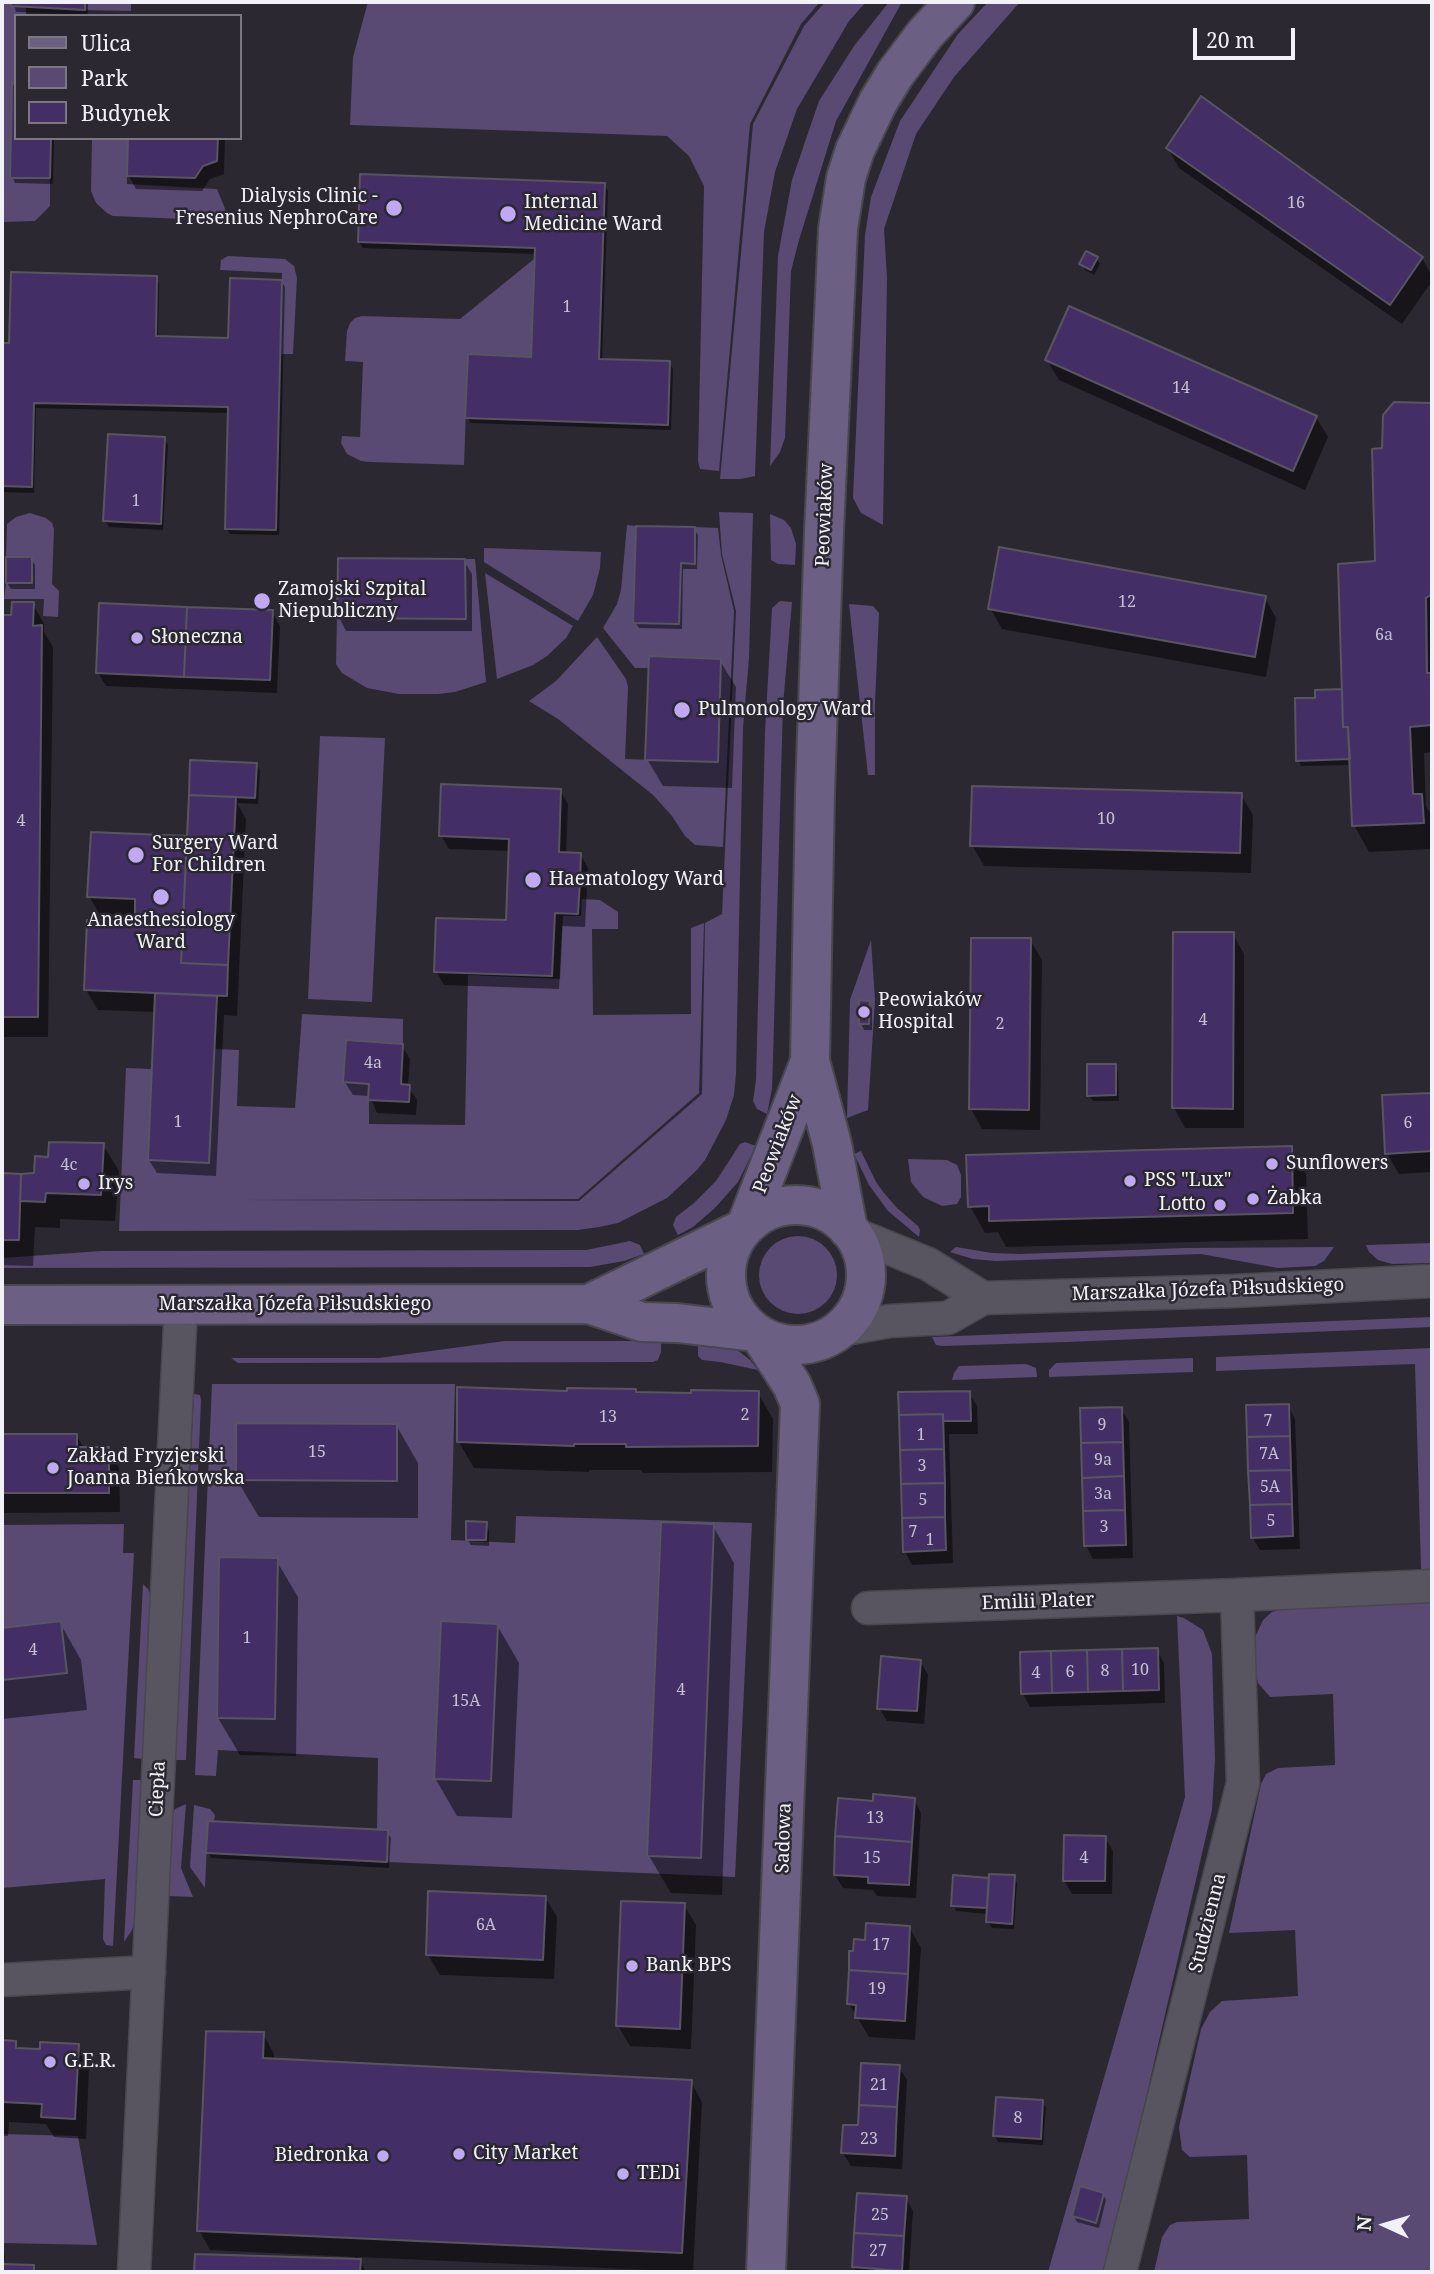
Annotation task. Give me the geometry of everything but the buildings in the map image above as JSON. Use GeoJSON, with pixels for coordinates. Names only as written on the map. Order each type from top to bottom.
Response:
{"type":"FeatureCollection","features":[{"type":"Feature","properties":{"kind":"main road","name":"Peowiaków"},"geometry":{"type":"LineString","coordinates":[[850,1231],[832,1144],[810,1061],[816,778],[835,267],[841,202],[855,150],[895,74],[917,44],[955,2]]}},
{"type":"Feature","properties":{"kind":"main road","name":"Peowiaków"},"geometry":{"type":"LineString","coordinates":[[744,1228],[810,1061]]}},
{"type":"Feature","properties":{"kind":"main road"},"geometry":{"type":"LineString","coordinates":[[797,1205],[822,1210],[850,1231],[860,1247],[866,1276],[859,1306],[837,1331],[814,1342],[790,1345],[757,1334],[742,1321],[727,1292],[727,1259],[733,1243],[744,1228],[758,1216],[773,1209],[797,1205]]}},
{"type":"Feature","properties":{"kind":"main road","name":"Marszałka Józefa Piłsudskiego"},"geometry":{"type":"LineString","coordinates":[[589,1304],[744,1228]]}},
{"type":"Feature","properties":{"kind":"main road","name":"Marszałka Józefa Piłsudskiego"},"geometry":{"type":"LineString","coordinates":[[2,1305],[589,1304],[642,1322],[688,1323],[757,1334]]}},
{"type":"Feature","properties":{"kind":"main road","name":"Sadowa"},"geometry":{"type":"LineString","coordinates":[[800,1404],[813,1383],[837,1331]]}},
{"type":"Feature","properties":{"kind":"main road","name":"Sadowa"},"geometry":{"type":"LineString","coordinates":[[757,1334],[792,1385],[800,1404],[766,2272]]}},
{"type":"Feature","properties":{"kind":"street"},"geometry":{"type":"LineString","coordinates":[[850,1231],[928,1265],[983,1298]]}},
{"type":"Feature","properties":{"kind":"street","name":"Marszałka Józefa Piłsudskiego"},"geometry":{"type":"LineString","coordinates":[[837,1331],[891,1321],[948,1318],[983,1298],[1234,1291],[1432,1281]]}},
{"type":"Feature","properties":{"kind":"street","name":"Ciepła"},"geometry":{"type":"LineString","coordinates":[[134,2272],[181,1305]]}},
{"type":"Feature","properties":{"kind":"street","name":"Emilii Plater"},"geometry":{"type":"LineString","coordinates":[[868,1608],[1432,1586]]}},
{"type":"Feature","properties":{"kind":"street","name":"Studzienna"},"geometry":{"type":"LineString","coordinates":[[1120,2272],[1243,1783],[1223,1595]]}},
{"type":"Feature","properties":{"kind":"street"},"geometry":{"type":"LineString","coordinates":[[2,1980],[149,1972]]}},
{"type":"Feature","properties":{"kind":"green space"},"geometry":{"type":"Polygon","coordinates":[[[2,2],[11,2],[11,6],[26,7],[26,14],[14,14],[11,178],[50,178],[50,206],[35,221],[2,222],[2,2]]]}},
{"type":"Feature","properties":{"kind":"green space"},"geometry":{"type":"Polygon","coordinates":[[[85,2],[131,2],[131,11],[85,10],[85,2]]]}},
{"type":"Feature","properties":{"kind":"green space"},"geometry":{"type":"Polygon","coordinates":[[[368,2],[820,2],[801,24],[750,124],[719,471],[700,469],[698,461],[704,186],[689,156],[667,136],[350,125],[353,57],[368,2]]]}},
{"type":"Feature","properties":{"kind":"green space"},"geometry":{"type":"Polygon","coordinates":[[[825,2],[866,2],[849,21],[797,109],[775,172],[764,232],[755,476],[720,479],[753,124],[804,26],[825,2]]]}},
{"type":"Feature","properties":{"kind":"green space"},"geometry":{"type":"Polygon","coordinates":[[[889,2],[902,2],[836,121],[791,271],[785,438],[780,452],[770,466],[778,256],[792,180],[819,101],[854,46],[889,2]]]}},
{"type":"Feature","properties":{"kind":"green space"},"geometry":{"type":"Polygon","coordinates":[[[988,2],[1020,2],[954,77],[916,134],[884,229],[887,278],[883,525],[861,513],[853,498],[865,235],[871,197],[900,121],[958,34],[988,2]]]}},
{"type":"Feature","properties":{"kind":"green space"},"geometry":{"type":"Polygon","coordinates":[[[92,140],[128,140],[127,184],[217,189],[230,221],[113,216],[96,203],[91,191],[92,140]]]}},
{"type":"Feature","properties":{"kind":"green space"},"geometry":{"type":"Polygon","coordinates":[[[228,256],[285,259],[294,266],[297,278],[293,354],[280,354],[282,273],[220,270],[221,260],[228,256]]]}},
{"type":"Feature","properties":{"kind":"green space"},"geometry":{"type":"Polygon","coordinates":[[[534,259],[531,357],[468,355],[464,465],[370,462],[347,454],[341,443],[342,436],[360,437],[363,362],[345,361],[350,323],[362,316],[460,319],[534,259]]]}},
{"type":"Feature","properties":{"kind":"green space"},"geometry":{"type":"Polygon","coordinates":[[[719,512],[753,513],[749,658],[743,728],[736,1074],[734,1095],[726,1120],[697,1170],[667,1198],[618,1223],[578,1230],[119,1231],[126,1068],[152,1069],[148,1160],[209,1163],[215,1049],[239,1050],[237,1106],[295,1108],[302,1014],[403,1019],[403,1044],[346,1041],[343,1082],[369,1084],[369,1124],[465,1125],[468,975],[560,979],[563,916],[581,916],[582,899],[600,900],[618,912],[618,929],[592,929],[593,1015],[691,1014],[691,928],[704,923],[699,1093],[578,1199],[240,1200],[579,1201],[702,1094],[705,923],[722,914],[736,611],[722,554],[719,512]]]}},
{"type":"Feature","properties":{"kind":"green space"},"geometry":{"type":"Polygon","coordinates":[[[30,513],[46,518],[54,529],[52,584],[59,591],[58,617],[43,616],[44,599],[4,599],[6,583],[32,583],[32,557],[6,557],[7,524],[16,517],[30,513]]]}},
{"type":"Feature","properties":{"kind":"green space"},"geometry":{"type":"Polygon","coordinates":[[[770,514],[784,520],[791,528],[796,544],[795,565],[778,564],[771,560],[770,514]]]}},
{"type":"Feature","properties":{"kind":"green space"},"geometry":{"type":"Polygon","coordinates":[[[627,525],[636,526],[634,623],[679,624],[681,563],[694,563],[695,527],[718,528],[721,555],[734,611],[723,847],[695,845],[653,795],[558,719],[529,701],[556,681],[597,637],[626,679],[628,687],[625,759],[717,762],[721,659],[650,656],[649,668],[635,668],[603,628],[617,604],[621,590],[627,525]]]}},
{"type":"Feature","properties":{"kind":"green space"},"geometry":{"type":"Polygon","coordinates":[[[484,548],[601,552],[593,595],[578,621],[484,562],[484,548]]]}},
{"type":"Feature","properties":{"kind":"green space"},"geometry":{"type":"Polygon","coordinates":[[[465,559],[475,559],[486,682],[455,692],[399,694],[367,688],[342,673],[336,664],[337,618],[465,618],[465,559]]]}},
{"type":"Feature","properties":{"kind":"green space"},"geometry":{"type":"Polygon","coordinates":[[[485,573],[573,626],[566,638],[547,656],[533,665],[497,679],[485,573]]]}},
{"type":"Feature","properties":{"kind":"green space"},"geometry":{"type":"Polygon","coordinates":[[[780,601],[792,602],[783,705],[772,1089],[767,1114],[757,1109],[753,1101],[756,1080],[765,732],[772,608],[780,601]]]}},
{"type":"Feature","properties":{"kind":"green space"},"geometry":{"type":"Polygon","coordinates":[[[849,604],[873,606],[879,613],[875,775],[868,775],[849,604]]]}},
{"type":"Feature","properties":{"kind":"green space"},"geometry":{"type":"Polygon","coordinates":[[[320,736],[385,738],[372,1002],[308,999],[320,736]]]}},
{"type":"Feature","properties":{"kind":"green space"},"geometry":{"type":"Polygon","coordinates":[[[871,940],[875,1000],[868,1110],[847,1118],[850,1000],[871,940]]]}},
{"type":"Feature","properties":{"kind":"green space"},"geometry":{"type":"Polygon","coordinates":[[[745,1142],[756,1146],[738,1182],[715,1208],[693,1227],[678,1235],[673,1225],[676,1217],[716,1181],[740,1144],[745,1142]]]}},
{"type":"Feature","properties":{"kind":"green space"},"geometry":{"type":"Polygon","coordinates":[[[861,1151],[884,1193],[918,1226],[919,1237],[888,1211],[869,1185],[854,1154],[861,1151]]]}},
{"type":"Feature","properties":{"kind":"green space"},"geometry":{"type":"Polygon","coordinates":[[[908,1159],[947,1160],[957,1165],[961,1175],[961,1197],[957,1204],[942,1206],[923,1197],[911,1182],[908,1159]]]}},
{"type":"Feature","properties":{"kind":"green space"},"geometry":{"type":"Polygon","coordinates":[[[790,1236],[806,1236],[820,1242],[831,1253],[837,1267],[837,1283],[831,1297],[820,1308],[806,1314],[790,1314],[776,1308],[765,1297],[759,1283],[759,1267],[765,1253],[776,1242],[790,1236]]]}},
{"type":"Feature","properties":{"kind":"green space"},"geometry":{"type":"Polygon","coordinates":[[[630,1241],[640,1245],[644,1254],[624,1261],[590,1267],[2,1268],[2,1258],[101,1251],[586,1250],[630,1241]]]}},
{"type":"Feature","properties":{"kind":"green space"},"geometry":{"type":"Polygon","coordinates":[[[1432,1243],[1432,1263],[1392,1264],[1378,1260],[1366,1245],[1432,1243]]]}},
{"type":"Feature","properties":{"kind":"green space"},"geometry":{"type":"Polygon","coordinates":[[[956,1247],[1019,1254],[1185,1248],[1334,1247],[1324,1261],[1315,1266],[1278,1268],[1201,1254],[996,1261],[973,1259],[950,1252],[956,1247]]]}},
{"type":"Feature","properties":{"kind":"green space"},"geometry":{"type":"Polygon","coordinates":[[[1432,1317],[1432,1327],[1067,1342],[942,1346],[936,1345],[932,1337],[1432,1317]]]}},
{"type":"Feature","properties":{"kind":"green space"},"geometry":{"type":"Polygon","coordinates":[[[505,1341],[661,1341],[661,1352],[658,1360],[653,1362],[238,1363],[231,1358],[379,1358],[505,1341]]]}},
{"type":"Feature","properties":{"kind":"green space"},"geometry":{"type":"Polygon","coordinates":[[[698,1341],[725,1345],[740,1352],[758,1370],[702,1360],[698,1356],[698,1341]]]}},
{"type":"Feature","properties":{"kind":"green space"},"geometry":{"type":"Polygon","coordinates":[[[1432,1348],[1432,2272],[1154,2272],[1162,2237],[1170,2225],[1177,2222],[1249,2219],[1247,2155],[1190,2157],[1182,2150],[1179,2127],[1201,2029],[1210,2012],[1222,2001],[1298,1996],[1295,1930],[1229,1933],[1261,1784],[1266,1774],[1278,1768],[1335,1765],[1333,1694],[1270,1697],[1258,1683],[1253,1654],[1256,1635],[1263,1620],[1272,1612],[1285,1608],[1422,1602],[1415,1364],[1216,1371],[1216,1357],[1432,1348]]]}},
{"type":"Feature","properties":{"kind":"green space"},"geometry":{"type":"Polygon","coordinates":[[[1193,1358],[1193,1372],[1049,1377],[1049,1370],[1056,1363],[1193,1358]]]}},
{"type":"Feature","properties":{"kind":"green space"},"geometry":{"type":"Polygon","coordinates":[[[1026,1364],[1036,1368],[1037,1377],[952,1380],[959,1366],[1026,1364]]]}},
{"type":"Feature","properties":{"kind":"green space"},"geometry":{"type":"Polygon","coordinates":[[[212,1384],[455,1384],[451,1540],[515,1543],[516,1516],[752,1523],[735,1877],[387,1862],[388,1830],[377,1829],[378,1758],[218,1750],[216,1776],[195,1775],[212,1384]]]}},
{"type":"Feature","properties":{"kind":"green space"},"geometry":{"type":"Polygon","coordinates":[[[194,1394],[200,1395],[201,1400],[186,1760],[175,1760],[194,1394]]]}},
{"type":"Feature","properties":{"kind":"green space"},"geometry":{"type":"Polygon","coordinates":[[[124,1524],[123,1553],[134,1553],[113,1946],[106,1945],[103,1939],[105,1879],[2,1888],[2,1525],[124,1524]]]}},
{"type":"Feature","properties":{"kind":"green space"},"geometry":{"type":"Polygon","coordinates":[[[143,1584],[151,1596],[143,1759],[134,1758],[143,1584]]]}},
{"type":"Feature","properties":{"kind":"green space"},"geometry":{"type":"Polygon","coordinates":[[[1177,1616],[1203,1630],[1212,1654],[1215,1759],[1212,1810],[1106,2272],[1048,2272],[1185,1797],[1177,1616]]]}},
{"type":"Feature","properties":{"kind":"green space"},"geometry":{"type":"Polygon","coordinates":[[[133,1780],[142,1780],[135,1920],[124,1942],[133,1780]]]}},
{"type":"Feature","properties":{"kind":"green space"},"geometry":{"type":"Polygon","coordinates":[[[186,1804],[181,1868],[193,1897],[168,1896],[172,1815],[175,1809],[186,1804]]]}},
{"type":"Feature","properties":{"kind":"green space"},"geometry":{"type":"Polygon","coordinates":[[[194,1805],[210,1809],[215,1815],[214,1821],[208,1821],[205,1888],[190,1867],[194,1805]]]}},
{"type":"Feature","properties":{"kind":"green space"},"geometry":{"type":"Polygon","coordinates":[[[2,2134],[78,2136],[97,2245],[2,2243],[2,2134]]]}},
{"type":"Feature","properties":{"kind":"place","name":"Dialysis Clinic - Fresenius NephroCare"},"geometry":{"type":"Point","coordinates":[394,208]}},
{"type":"Feature","properties":{"kind":"place","name":"Internal Medicine Ward"},"geometry":{"type":"Point","coordinates":[508,214]}},
{"type":"Feature","properties":{"kind":"place","name":"Zamojski Szpital Niepubliczny"},"geometry":{"type":"Point","coordinates":[262,601]}},
{"type":"Feature","properties":{"kind":"place","name":"Słoneczna"},"geometry":{"type":"Point","coordinates":[137,638]}},
{"type":"Feature","properties":{"kind":"place","name":"Pulmonology Ward"},"geometry":{"type":"Point","coordinates":[682,710]}},
{"type":"Feature","properties":{"kind":"place","name":"Surgery Ward For Children"},"geometry":{"type":"Point","coordinates":[136,855]}},
{"type":"Feature","properties":{"kind":"place","name":"Haematology Ward"},"geometry":{"type":"Point","coordinates":[533,880]}},
{"type":"Feature","properties":{"kind":"place","name":"Anaesthesiology Ward"},"geometry":{"type":"Point","coordinates":[161,897]}},
{"type":"Feature","properties":{"kind":"place","name":"Peowiaków Hospital"},"geometry":{"type":"Point","coordinates":[864,1012]}},
{"type":"Feature","properties":{"kind":"place","name":"Sunflowers"},"geometry":{"type":"Point","coordinates":[1272,1164]}},
{"type":"Feature","properties":{"kind":"place","name":"PSS \"Lux\""},"geometry":{"type":"Point","coordinates":[1130,1181]}},
{"type":"Feature","properties":{"kind":"place","name":"Irys"},"geometry":{"type":"Point","coordinates":[84,1184]}},
{"type":"Feature","properties":{"kind":"place","name":"Żabka"},"geometry":{"type":"Point","coordinates":[1253,1199]}},
{"type":"Feature","properties":{"kind":"place","name":"Lotto"},"geometry":{"type":"Point","coordinates":[1220,1205]}},
{"type":"Feature","properties":{"kind":"place","name":"Zakład Fryzjerski Joanna Bieńkowska"},"geometry":{"type":"Point","coordinates":[53,1468]}},
{"type":"Feature","properties":{"kind":"place","name":"Bank BPS"},"geometry":{"type":"Point","coordinates":[632,1966]}},
{"type":"Feature","properties":{"kind":"place","name":"G.E.R."},"geometry":{"type":"Point","coordinates":[50,2062]}},
{"type":"Feature","properties":{"kind":"place","name":"City Market"},"geometry":{"type":"Point","coordinates":[459,2154]}},
{"type":"Feature","properties":{"kind":"place","name":"Biedronka"},"geometry":{"type":"Point","coordinates":[383,2156]}},
{"type":"Feature","properties":{"kind":"place","name":"TEDi"},"geometry":{"type":"Point","coordinates":[623,2174]}}]}
